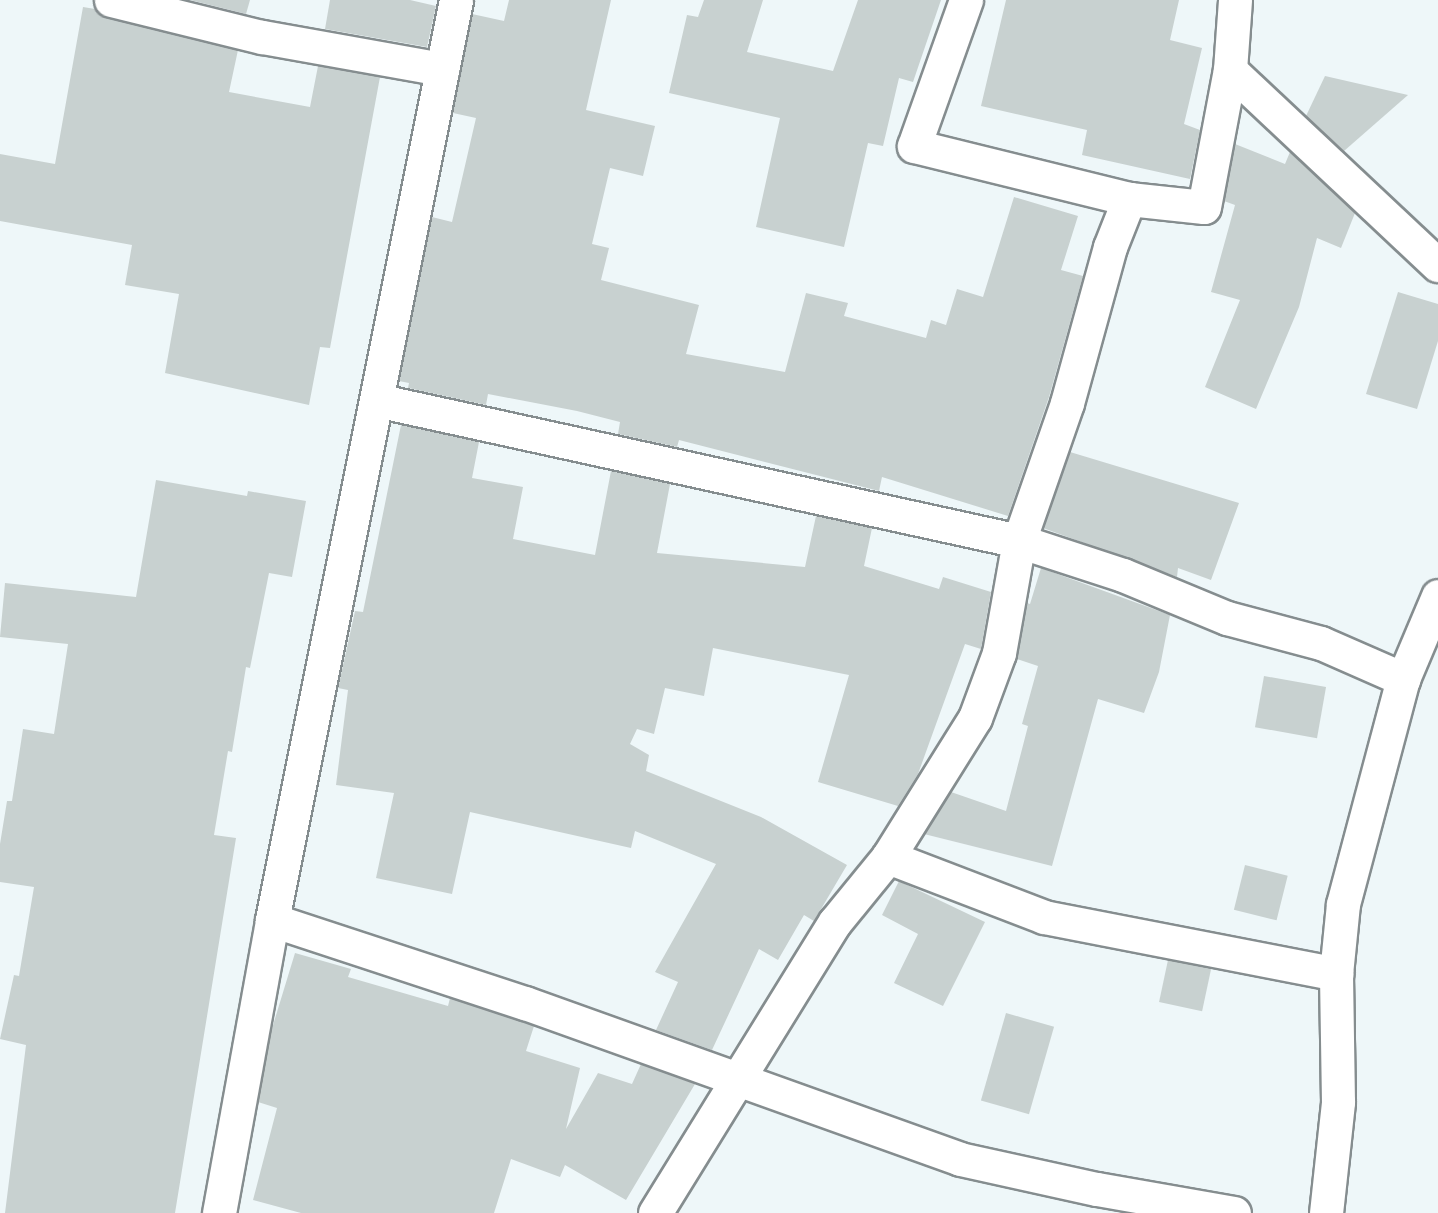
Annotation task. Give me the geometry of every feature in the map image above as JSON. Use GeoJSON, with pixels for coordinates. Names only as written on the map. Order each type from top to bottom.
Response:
{"type":"FeatureCollection","features":[{"type":"Feature","properties":{"kind":"street"},"geometry":{"type":"LineString","coordinates":[[111,0],[262,38],[442,69]]}},
{"type":"Feature","properties":{"kind":"street"},"geometry":{"type":"LineString","coordinates":[[219,1213],[272,920],[456,0]]}},
{"type":"Feature","properties":{"kind":"street"},"geometry":{"type":"LineString","coordinates":[[966,0],[914,146],[1129,199],[1204,207],[1230,70],[1235,0]]}},
{"type":"Feature","properties":{"kind":"street"},"geometry":{"type":"LineString","coordinates":[[1230,70],[1438,265]]}},
{"type":"Feature","properties":{"kind":"street"},"geometry":{"type":"LineString","coordinates":[[655,1213],[834,922],[888,857],[975,718],[999,653],[1019,541],[1067,403],[1110,247],[1129,199]]}},
{"type":"Feature","properties":{"kind":"street"},"geometry":{"type":"LineString","coordinates":[[376,400],[1019,541],[1123,575],[1227,618],[1321,643],[1403,679]]}},
{"type":"Feature","properties":{"kind":"street"},"geometry":{"type":"LineString","coordinates":[[1326,1213],[1338,1102],[1336,974],[1342,904],[1403,679],[1438,596]]}},
{"type":"Feature","properties":{"kind":"street"},"geometry":{"type":"LineString","coordinates":[[888,857],[1044,917],[1336,974]]}},
{"type":"Feature","properties":{"kind":"street"},"geometry":{"type":"LineString","coordinates":[[272,920],[373,950],[960,1159],[1097,1189],[1234,1213]]}},
{"type":"Feature","properties":{"kind":"building"},"geometry":{"type":"Polygon","coordinates":[[[190,0],[250,0],[246,14],[190,0]]]}},
{"type":"Feature","properties":{"kind":"building"},"geometry":{"type":"Polygon","coordinates":[[[330,0],[410,0],[436,6],[427,47],[325,29],[330,0]]]}},
{"type":"Feature","properties":{"kind":"building"},"geometry":{"type":"Polygon","coordinates":[[[509,0],[611,0],[586,110],[655,126],[643,176],[610,168],[592,244],[609,248],[601,280],[699,305],[686,354],[785,372],[806,293],[848,303],[844,316],[926,338],[931,320],[946,325],[957,289],[983,297],[1014,197],[1078,216],[1061,270],[1083,276],[1049,397],[1008,516],[882,477],[879,491],[679,440],[677,447],[618,434],[620,422],[577,411],[488,394],[486,405],[408,388],[409,383],[399,381],[432,217],[452,222],[476,118],[453,113],[472,14],[504,21],[509,0]]]}},
{"type":"Feature","properties":{"kind":"building"},"geometry":{"type":"Polygon","coordinates":[[[704,0],[763,0],[747,52],[833,71],[858,0],[941,0],[913,82],[899,78],[883,146],[868,143],[844,247],[756,227],[780,118],[669,93],[687,15],[698,17],[704,0]]]}},
{"type":"Feature","properties":{"kind":"building"},"geometry":{"type":"Polygon","coordinates":[[[1006,0],[1179,0],[1170,40],[1202,48],[1184,124],[1200,130],[1190,179],[1082,155],[1087,130],[981,106],[1006,0]]]}},
{"type":"Feature","properties":{"kind":"building"},"geometry":{"type":"Polygon","coordinates":[[[83,7],[95,9],[107,18],[238,50],[229,92],[310,107],[318,66],[380,77],[330,348],[320,347],[309,405],[165,373],[179,294],[125,285],[132,245],[0,221],[0,154],[55,164],[83,7]]]}},
{"type":"Feature","properties":{"kind":"building"},"geometry":{"type":"Polygon","coordinates":[[[1325,76],[1408,95],[1344,151],[1306,116],[1325,76]]]}},
{"type":"Feature","properties":{"kind":"building"},"geometry":{"type":"Polygon","coordinates":[[[1235,144],[1285,164],[1290,152],[1355,213],[1341,248],[1317,238],[1299,307],[1256,409],[1205,387],[1240,300],[1211,292],[1235,205],[1224,201],[1235,144]]]}},
{"type":"Feature","properties":{"kind":"building"},"geometry":{"type":"Polygon","coordinates":[[[1398,292],[1438,304],[1438,341],[1417,409],[1366,394],[1398,292]]]}},
{"type":"Feature","properties":{"kind":"building"},"geometry":{"type":"Polygon","coordinates":[[[401,425],[479,442],[472,478],[523,487],[513,539],[595,555],[611,471],[670,484],[657,553],[805,567],[816,516],[872,528],[864,566],[939,589],[943,577],[991,592],[981,649],[965,644],[918,774],[898,806],[818,782],[849,675],[713,648],[704,696],[665,688],[654,734],[637,729],[630,744],[649,755],[646,771],[761,817],[847,865],[814,921],[804,915],[778,960],[759,949],[712,1050],[656,1030],[678,982],[655,972],[716,864],[635,831],[631,848],[470,812],[452,894],[376,878],[394,793],[336,785],[348,690],[338,688],[355,611],[363,612],[401,425]]]}},
{"type":"Feature","properties":{"kind":"building"},"geometry":{"type":"Polygon","coordinates":[[[1070,452],[1239,503],[1211,580],[1178,568],[1177,577],[1043,528],[1070,452]]]}},
{"type":"Feature","properties":{"kind":"building"},"geometry":{"type":"Polygon","coordinates":[[[156,480],[247,496],[248,491],[306,501],[292,577],[269,573],[250,668],[246,667],[232,752],[228,751],[214,835],[236,838],[175,1213],[5,1213],[26,1045],[0,1039],[14,975],[19,976],[34,887],[0,882],[0,844],[7,801],[12,801],[23,729],[54,734],[68,644],[0,637],[5,583],[136,597],[156,480]]]}},
{"type":"Feature","properties":{"kind":"building"},"geometry":{"type":"Polygon","coordinates":[[[1041,568],[1170,615],[1159,672],[1144,713],[1098,699],[1052,866],[924,834],[951,792],[1006,811],[1028,726],[1022,724],[1038,666],[1017,659],[1027,603],[1030,604],[1041,568]]]}},
{"type":"Feature","properties":{"kind":"building"},"geometry":{"type":"Polygon","coordinates":[[[1264,676],[1326,687],[1317,738],[1255,727],[1264,676]]]}},
{"type":"Feature","properties":{"kind":"building"},"geometry":{"type":"Polygon","coordinates":[[[1245,865],[1288,876],[1277,920],[1234,910],[1245,865]]]}},
{"type":"Feature","properties":{"kind":"building"},"geometry":{"type":"Polygon","coordinates":[[[899,881],[985,922],[943,1006],[894,983],[918,934],[882,915],[899,881]]]}},
{"type":"Feature","properties":{"kind":"building"},"geometry":{"type":"Polygon","coordinates":[[[295,953],[351,969],[348,977],[448,1006],[450,998],[534,1026],[526,1051],[580,1068],[566,1129],[598,1073],[632,1084],[641,1064],[695,1084],[626,1200],[565,1165],[560,1177],[511,1159],[494,1213],[301,1213],[253,1200],[277,1108],[258,1102],[270,1035],[295,953]]]}},
{"type":"Feature","properties":{"kind":"building"},"geometry":{"type":"Polygon","coordinates":[[[1168,960],[1211,969],[1202,1011],[1159,1002],[1168,960]]]}},
{"type":"Feature","properties":{"kind":"building"},"geometry":{"type":"Polygon","coordinates":[[[1006,1013],[1054,1027],[1029,1114],[981,1100],[1006,1013]]]}}]}
